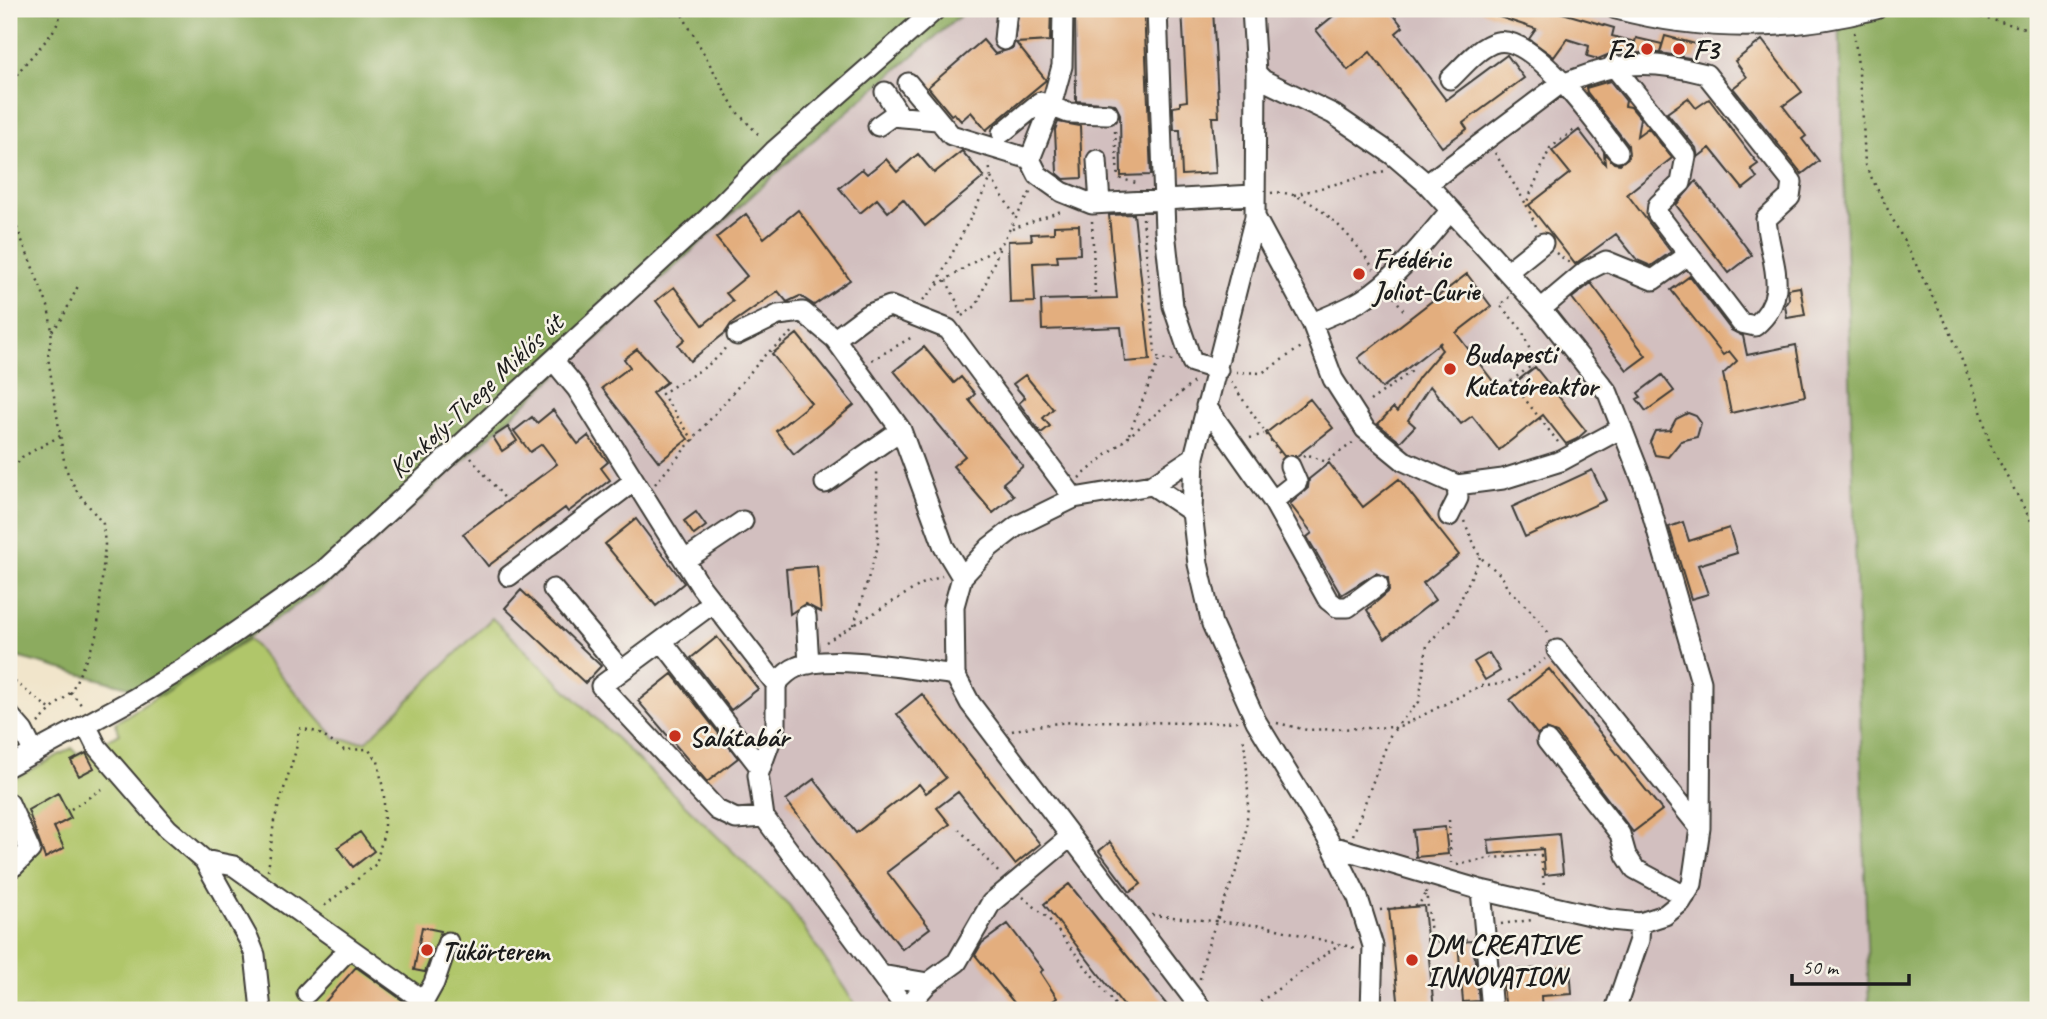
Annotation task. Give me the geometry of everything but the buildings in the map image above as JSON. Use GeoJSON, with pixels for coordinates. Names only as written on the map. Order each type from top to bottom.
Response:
{"type":"FeatureCollection","features":[{"type":"Feature","properties":{"kind":"street","name":"Konkoly-Thege Miklós út"},"geometry":{"type":"LineString","coordinates":[[9,766],[184,668],[323,571],[708,218],[774,151],[936,9]]}},
{"type":"Feature","properties":{"kind":"street"},"geometry":{"type":"LineString","coordinates":[[1004,40],[1007,9]]}},
{"type":"Feature","properties":{"kind":"street"},"geometry":{"type":"LineString","coordinates":[[1034,167],[1062,66],[1063,9]]}},
{"type":"Feature","properties":{"kind":"street"},"geometry":{"type":"LineString","coordinates":[[1157,9],[1165,201],[1173,306],[1192,362],[1217,371]]}},
{"type":"Feature","properties":{"kind":"street"},"geometry":{"type":"LineString","coordinates":[[1252,9],[1256,72],[1253,195],[1255,217],[1194,457],[1192,512],[1198,565],[1212,624],[1249,721],[1340,849],[1373,946],[1371,1010]]}},
{"type":"Feature","properties":{"kind":"street"},"geometry":{"type":"LineString","coordinates":[[1616,9],[1656,19],[1724,28],[1852,15],[1876,9]]}},
{"type":"Feature","properties":{"kind":"street"},"geometry":{"type":"LineString","coordinates":[[1450,79],[1485,48],[1498,42],[1516,45],[1565,84],[1618,152]]}},
{"type":"Feature","properties":{"kind":"street"},"geometry":{"type":"LineString","coordinates":[[1427,184],[1565,84],[1614,65],[1648,64],[1706,74],[1792,182],[1790,197],[1766,219],[1777,296],[1770,314],[1755,326],[1741,323],[1687,256],[1657,212],[1658,205],[1681,183],[1686,156],[1614,65]]}},
{"type":"Feature","properties":{"kind":"street"},"geometry":{"type":"LineString","coordinates":[[1256,72],[1263,80],[1333,114],[1427,184],[1541,309],[1608,393],[1644,485],[1701,682],[1700,828],[1692,884],[1685,896],[1665,915],[1640,923],[1611,920],[1481,890],[1340,849]]}},
{"type":"Feature","properties":{"kind":"street"},"geometry":{"type":"LineString","coordinates":[[908,83],[951,135],[994,139],[1034,167],[1062,192],[1096,204],[1253,195]]}},
{"type":"Feature","properties":{"kind":"street"},"geometry":{"type":"LineString","coordinates":[[885,92],[900,116]]}},
{"type":"Feature","properties":{"kind":"street"},"geometry":{"type":"LineString","coordinates":[[994,139],[1040,102],[1068,113],[1108,114]]}},
{"type":"Feature","properties":{"kind":"street"},"geometry":{"type":"LineString","coordinates":[[878,126],[892,116],[937,120]]}},
{"type":"Feature","properties":{"kind":"street"},"geometry":{"type":"LineString","coordinates":[[1096,204],[1097,160]]}},
{"type":"Feature","properties":{"kind":"street"},"geometry":{"type":"LineString","coordinates":[[1312,323],[1362,300],[1384,284],[1451,210]]}},
{"type":"Feature","properties":{"kind":"street"},"geometry":{"type":"LineString","coordinates":[[1255,217],[1312,323],[1333,379],[1359,421],[1404,461],[1457,485],[1503,479],[1569,456],[1622,428]]}},
{"type":"Feature","properties":{"kind":"street"},"geometry":{"type":"LineString","coordinates":[[1507,272],[1543,243]]}},
{"type":"Feature","properties":{"kind":"street"},"geometry":{"type":"LineString","coordinates":[[1541,309],[1586,271],[1606,261],[1653,280],[1687,256]]}},
{"type":"Feature","properties":{"kind":"street"},"geometry":{"type":"LineString","coordinates":[[835,339],[867,315],[890,306],[947,329],[1070,493]]}},
{"type":"Feature","properties":{"kind":"street"},"geometry":{"type":"LineString","coordinates":[[737,335],[778,315],[803,312],[835,339],[901,430],[944,547],[962,577]]}},
{"type":"Feature","properties":{"kind":"street"},"geometry":{"type":"LineString","coordinates":[[553,360],[577,389],[713,603],[776,684],[776,726],[760,766],[758,785],[764,817],[906,1009],[928,982],[957,962],[991,903],[1070,837]]}},
{"type":"Feature","properties":{"kind":"street"},"geometry":{"type":"LineString","coordinates":[[1206,406],[1273,501],[1302,550],[1317,586],[1337,607],[1348,607],[1378,585]]}},
{"type":"Feature","properties":{"kind":"street"},"geometry":{"type":"LineString","coordinates":[[825,483],[901,430]]}},
{"type":"Feature","properties":{"kind":"street"},"geometry":{"type":"LineString","coordinates":[[1194,457],[1152,485],[1070,493],[1017,526],[990,547],[962,577],[954,606],[955,675],[970,703],[1198,1005]]}},
{"type":"Feature","properties":{"kind":"street"},"geometry":{"type":"LineString","coordinates":[[1273,501],[1297,482],[1290,466]]}},
{"type":"Feature","properties":{"kind":"street"},"geometry":{"type":"LineString","coordinates":[[1152,485],[1192,512]]}},
{"type":"Feature","properties":{"kind":"street"},"geometry":{"type":"LineString","coordinates":[[1451,512],[1458,498],[1457,485]]}},
{"type":"Feature","properties":{"kind":"street"},"geometry":{"type":"LineString","coordinates":[[509,576],[639,488]]}},
{"type":"Feature","properties":{"kind":"street"},"geometry":{"type":"LineString","coordinates":[[685,560],[743,521]]}},
{"type":"Feature","properties":{"kind":"street"},"geometry":{"type":"LineString","coordinates":[[553,589],[621,670]]}},
{"type":"Feature","properties":{"kind":"street"},"geometry":{"type":"LineString","coordinates":[[713,603],[601,686],[717,810],[736,819],[764,817]]}},
{"type":"Feature","properties":{"kind":"street"},"geometry":{"type":"LineString","coordinates":[[806,617],[808,658]]}},
{"type":"Feature","properties":{"kind":"street"},"geometry":{"type":"LineString","coordinates":[[662,640],[760,766]]}},
{"type":"Feature","properties":{"kind":"street"},"geometry":{"type":"LineString","coordinates":[[1557,650],[1700,828]]}},
{"type":"Feature","properties":{"kind":"street"},"geometry":{"type":"LineString","coordinates":[[776,684],[808,658],[955,675]]}},
{"type":"Feature","properties":{"kind":"street"},"geometry":{"type":"LineString","coordinates":[[9,715],[23,731],[34,752]]}},
{"type":"Feature","properties":{"kind":"street"},"geometry":{"type":"LineString","coordinates":[[89,723],[97,747],[168,829],[204,860],[249,940],[254,955],[261,1010]]}},
{"type":"Feature","properties":{"kind":"street"},"geometry":{"type":"LineString","coordinates":[[1548,741],[1620,834],[1626,855],[1634,869],[1685,896]]}},
{"type":"Feature","properties":{"kind":"street"},"geometry":{"type":"LineString","coordinates":[[1665,785],[1679,785],[1691,776],[1701,758]]}},
{"type":"Feature","properties":{"kind":"street"},"geometry":{"type":"LineString","coordinates":[[9,803],[30,850],[14,866]]}},
{"type":"Feature","properties":{"kind":"street"},"geometry":{"type":"LineString","coordinates":[[204,860],[234,866],[310,918],[424,1006],[435,983],[448,942]]}},
{"type":"Feature","properties":{"kind":"street"},"geometry":{"type":"LineString","coordinates":[[1481,890],[1492,1010]]}},
{"type":"Feature","properties":{"kind":"street"},"geometry":{"type":"LineString","coordinates":[[1615,1010],[1639,940],[1640,923]]}},
{"type":"Feature","properties":{"kind":"street"},"geometry":{"type":"LineString","coordinates":[[307,993],[349,949]]}},
{"type":"Feature","properties":{"kind":"street"},"geometry":{"type":"LineString","coordinates":[[881,975],[928,982]]}},
{"type":"Feature","properties":{"kind":"path"},"geometry":{"type":"LineString","coordinates":[[679,9],[736,111],[774,151]]}},
{"type":"Feature","properties":{"kind":"path"},"geometry":{"type":"LineString","coordinates":[[1947,9],[2025,28],[2038,36]]}},
{"type":"Feature","properties":{"kind":"path"},"geometry":{"type":"LineString","coordinates":[[9,94],[31,56],[56,27],[61,10]]}},
{"type":"Feature","properties":{"kind":"path"},"geometry":{"type":"LineString","coordinates":[[1852,15],[1862,99],[1865,164],[1950,331],[1978,400],[1990,444],[2038,534]]}},
{"type":"Feature","properties":{"kind":"path"},"geometry":{"type":"LineString","coordinates":[[1108,114],[1115,124],[1118,178],[1140,183],[1155,352],[1159,359]]}},
{"type":"Feature","properties":{"kind":"path"},"geometry":{"type":"LineString","coordinates":[[1526,204],[1550,148],[1591,117]]}},
{"type":"Feature","properties":{"kind":"path"},"geometry":{"type":"LineString","coordinates":[[936,286],[991,178],[994,139]]}},
{"type":"Feature","properties":{"kind":"path"},"geometry":{"type":"LineString","coordinates":[[1487,139],[1526,204],[1543,243],[1586,271]]}},
{"type":"Feature","properties":{"kind":"path"},"geometry":{"type":"LineString","coordinates":[[1292,196],[1406,166]]}},
{"type":"Feature","properties":{"kind":"path"},"geometry":{"type":"LineString","coordinates":[[962,316],[977,305],[1001,245],[1017,220],[1034,167]]}},
{"type":"Feature","properties":{"kind":"path"},"geometry":{"type":"LineString","coordinates":[[991,178],[1017,220]]}},
{"type":"Feature","properties":{"kind":"path"},"geometry":{"type":"LineString","coordinates":[[1253,195],[1281,192],[1314,205],[1351,237],[1384,284]]}},
{"type":"Feature","properties":{"kind":"path"},"geometry":{"type":"LineString","coordinates":[[1012,229],[1048,214],[1096,204],[1095,293]]}},
{"type":"Feature","properties":{"kind":"path"},"geometry":{"type":"LineString","coordinates":[[9,208],[48,306],[52,331],[48,358],[65,467],[76,490],[103,524],[105,545],[97,636],[71,692],[51,710],[9,677]]}},
{"type":"Feature","properties":{"kind":"path"},"geometry":{"type":"LineString","coordinates":[[909,314],[936,286],[1001,245]]}},
{"type":"Feature","properties":{"kind":"path"},"geometry":{"type":"LineString","coordinates":[[52,331],[62,319],[78,286]]}},
{"type":"Feature","properties":{"kind":"path"},"geometry":{"type":"LineString","coordinates":[[1521,287],[1500,305],[1521,330],[1535,363]]}},
{"type":"Feature","properties":{"kind":"path"},"geometry":{"type":"LineString","coordinates":[[639,488],[694,441],[765,355],[810,318]]}},
{"type":"Feature","properties":{"kind":"path"},"geometry":{"type":"LineString","coordinates":[[694,441],[662,394],[686,376],[720,358],[737,335]]}},
{"type":"Feature","properties":{"kind":"path"},"geometry":{"type":"LineString","coordinates":[[1299,348],[1262,373],[1246,370],[1228,376],[1264,434],[1290,466],[1306,454],[1326,462],[1349,448],[1359,421],[1412,370]]}},
{"type":"Feature","properties":{"kind":"path"},"geometry":{"type":"LineString","coordinates":[[1569,456],[1511,381],[1535,363],[1579,356]]}},
{"type":"Feature","properties":{"kind":"path"},"geometry":{"type":"LineString","coordinates":[[1159,359],[1192,362]]}},
{"type":"Feature","properties":{"kind":"path"},"geometry":{"type":"LineString","coordinates":[[1128,438],[1159,359]]}},
{"type":"Feature","properties":{"kind":"path"},"geometry":{"type":"LineString","coordinates":[[1070,493],[1128,438],[1207,371],[1217,371]]}},
{"type":"Feature","properties":{"kind":"path"},"geometry":{"type":"LineString","coordinates":[[9,474],[22,457],[60,436]]}},
{"type":"Feature","properties":{"kind":"path"},"geometry":{"type":"LineString","coordinates":[[853,625],[878,546],[878,447]]}},
{"type":"Feature","properties":{"kind":"path"},"geometry":{"type":"LineString","coordinates":[[481,470],[507,501]]}},
{"type":"Feature","properties":{"kind":"path"},"geometry":{"type":"LineString","coordinates":[[1392,732],[1480,685],[1493,686],[1522,677],[1557,650],[1553,638],[1532,612],[1513,596],[1502,576],[1480,557],[1468,525],[1451,512]]}},
{"type":"Feature","properties":{"kind":"path"},"geometry":{"type":"LineString","coordinates":[[1340,849],[1392,732],[1419,702],[1427,645],[1453,617],[1480,557]]}},
{"type":"Feature","properties":{"kind":"path"},"geometry":{"type":"LineString","coordinates":[[808,658],[853,625],[935,579]]}},
{"type":"Feature","properties":{"kind":"path"},"geometry":{"type":"LineString","coordinates":[[71,692],[89,723]]}},
{"type":"Feature","properties":{"kind":"path"},"geometry":{"type":"LineString","coordinates":[[999,741],[1011,731],[1035,725],[1197,725],[1249,721],[1307,730],[1395,727]]}},
{"type":"Feature","properties":{"kind":"path"},"geometry":{"type":"LineString","coordinates":[[1198,1005],[1216,919],[1238,866],[1245,830],[1249,796],[1249,721]]}},
{"type":"Feature","properties":{"kind":"path"},"geometry":{"type":"LineString","coordinates":[[267,888],[274,821],[296,750],[299,728],[317,732],[344,750],[368,749],[378,761],[384,795],[384,832],[376,864],[310,918]]}},
{"type":"Feature","properties":{"kind":"path"},"geometry":{"type":"LineString","coordinates":[[71,809],[122,776]]}},
{"type":"Feature","properties":{"kind":"path"},"geometry":{"type":"LineString","coordinates":[[1449,820],[1451,866]]}},
{"type":"Feature","properties":{"kind":"path"},"geometry":{"type":"LineString","coordinates":[[959,829],[1010,887],[1048,918],[1119,1010]]}},
{"type":"Feature","properties":{"kind":"path"},"geometry":{"type":"LineString","coordinates":[[1484,926],[1530,922],[1545,905],[1541,855]]}},
{"type":"Feature","properties":{"kind":"path"},"geometry":{"type":"LineString","coordinates":[[1362,912],[1418,905],[1426,894]]}},
{"type":"Feature","properties":{"kind":"path"},"geometry":{"type":"LineString","coordinates":[[1128,913],[1216,919],[1265,926],[1337,946],[1373,946]]}},
{"type":"Feature","properties":{"kind":"path"},"geometry":{"type":"LineString","coordinates":[[1249,1010],[1337,946]]}},
{"type":"Feature","properties":{"kind":"path"},"geometry":{"type":"LineString","coordinates":[[482,955],[496,959]]}},
{"type":"Feature","properties":{"kind":"shaded area"},"geometry":{"type":"Polygon","coordinates":[[[968,9],[1839,9],[1869,1010],[859,1010],[789,906],[492,618],[366,742],[336,739],[249,639],[332,581],[796,155],[968,9]]]}},
{"type":"Feature","properties":{"kind":"green space"},"geometry":{"type":"Polygon","coordinates":[[[9,9],[968,9],[796,155],[332,581],[161,696],[9,655],[9,9]]]}},
{"type":"Feature","properties":{"kind":"green space"},"geometry":{"type":"Polygon","coordinates":[[[1839,9],[2038,9],[2038,1010],[1869,1010],[1839,9]]]}},
{"type":"Feature","properties":{"kind":"green space"},"geometry":{"type":"Polygon","coordinates":[[[492,618],[789,906],[859,1010],[9,1010],[9,781],[72,748],[77,754],[120,734],[115,723],[249,639],[336,739],[366,742],[492,618]]]}},
{"type":"Feature","properties":{"kind":"place","name":"F2"},"geometry":{"type":"Point","coordinates":[1647,49]}},
{"type":"Feature","properties":{"kind":"place","name":"F3"},"geometry":{"type":"Point","coordinates":[1679,49]}},
{"type":"Feature","properties":{"kind":"place","name":"Frédéric Joliot-Curie"},"geometry":{"type":"Point","coordinates":[1359,274]}},
{"type":"Feature","properties":{"kind":"place","name":"Budapesti Kutatóreaktor"},"geometry":{"type":"Point","coordinates":[1450,369]}},
{"type":"Feature","properties":{"kind":"place","name":"Salátabár"},"geometry":{"type":"Point","coordinates":[675,736]}},
{"type":"Feature","properties":{"kind":"place","name":"Tükörterem"},"geometry":{"type":"Point","coordinates":[427,950]}},
{"type":"Feature","properties":{"kind":"place","name":"DM CREATIVE INNOVATION"},"geometry":{"type":"Point","coordinates":[1412,960]}}]}
